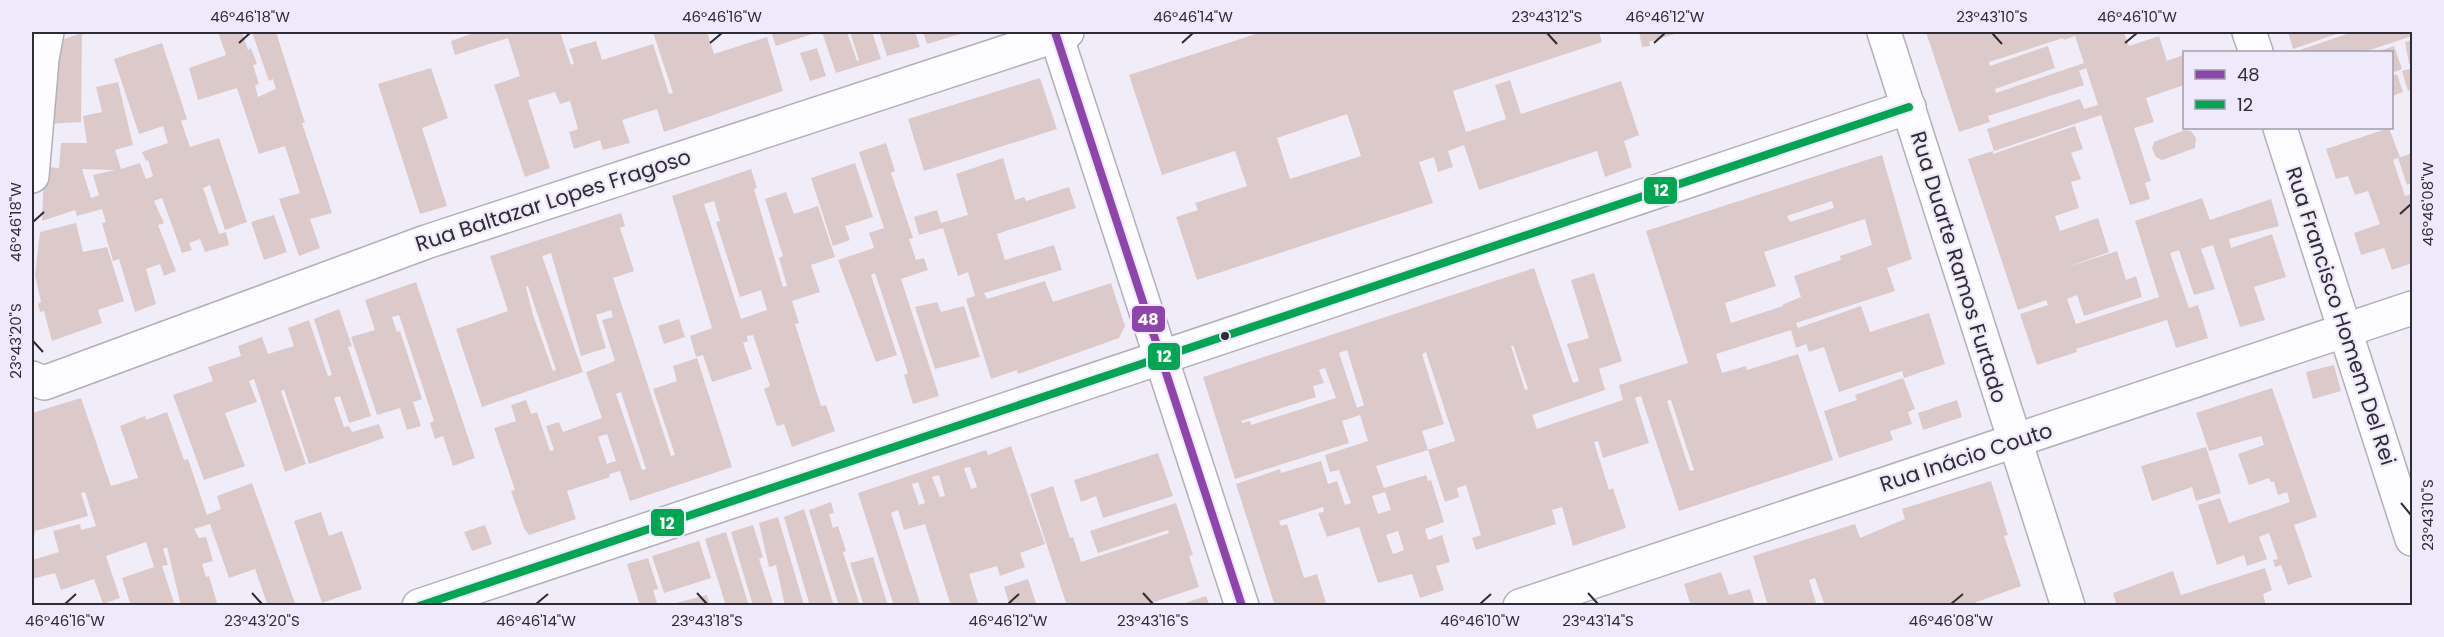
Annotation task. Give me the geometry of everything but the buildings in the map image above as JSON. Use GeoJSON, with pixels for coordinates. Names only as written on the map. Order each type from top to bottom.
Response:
{"type":"FeatureCollection","features":[{"type":"Feature","properties":{"kind":"street"},"geometry":{"type":"LineString","coordinates":[[32,176],[42,59],[47,32]]}},
{"type":"Feature","properties":{"kind":"street","name":"Rua Duarte Ramos Furtado"},"geometry":{"type":"LineString","coordinates":[[1884,32],[2013,441],[2068,606]]}},
{"type":"Feature","properties":{"kind":"street"},"geometry":{"type":"LineString","coordinates":[[2249,32],[2256,51]]}},
{"type":"Feature","properties":{"kind":"street"},"geometry":{"type":"LineString","coordinates":[[1060,33],[1242,606]]}},
{"type":"Feature","properties":{"kind":"street","name":"Rua Baltazar Lopes Fragoso"},"geometry":{"type":"LineString","coordinates":[[38,380],[426,242],[1060,33]]}},
{"type":"Feature","properties":{"kind":"street"},"geometry":{"type":"LineString","coordinates":[[419,606],[1909,107]]}},
{"type":"Feature","properties":{"kind":"street","name":"Rua Francisco Homem Del Rei"},"geometry":{"type":"LineString","coordinates":[[2280,129],[2412,539]]}},
{"type":"Feature","properties":{"kind":"street","name":"Rua Inácio Couto"},"geometry":{"type":"LineString","coordinates":[[1520,606],[2412,308]]}},
{"type":"Feature","properties":{"kind":"transit line","name":"48"},"geometry":{"type":"LineString","coordinates":[[1055,32],[1242,606]]}},
{"type":"Feature","properties":{"kind":"transit line","name":"12"},"geometry":{"type":"LineString","coordinates":[[419,606],[1909,107]]}}]}
